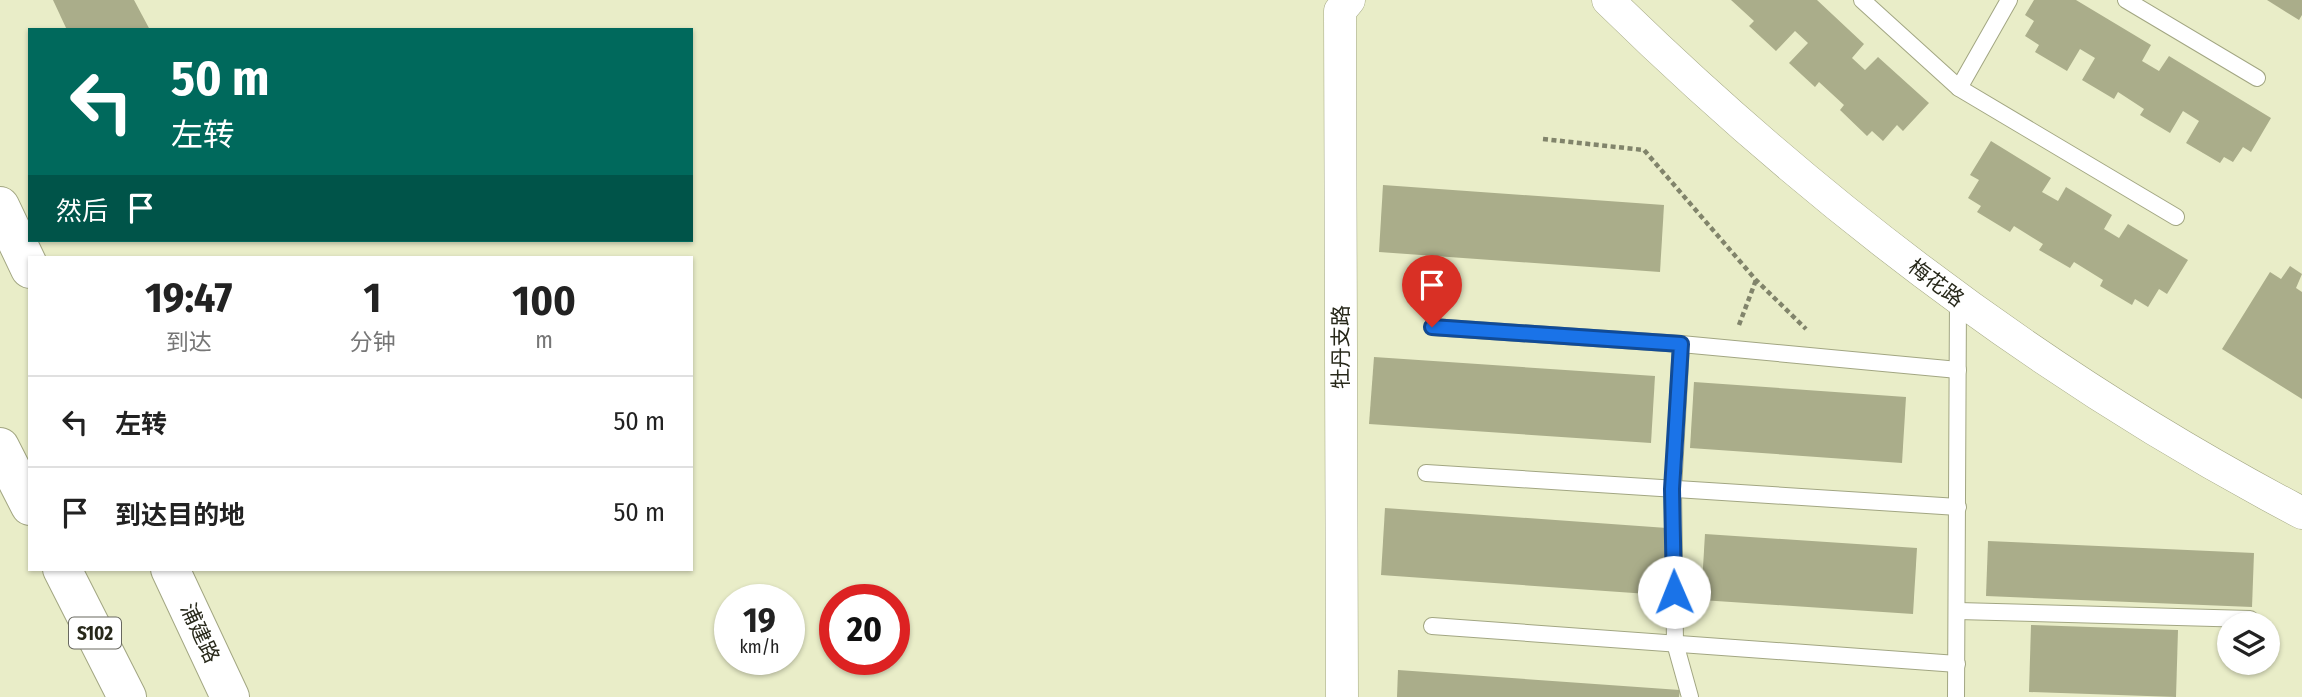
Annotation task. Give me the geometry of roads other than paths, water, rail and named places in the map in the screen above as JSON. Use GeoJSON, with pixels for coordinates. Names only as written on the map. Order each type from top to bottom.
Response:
{"type":"FeatureCollection","features":[{"type":"Feature","properties":{"kind":"main road"},"geometry":{"type":"LineString","coordinates":[[0,206],[28,265]]}},
{"type":"Feature","properties":{"kind":"main road"},"geometry":{"type":"LineString","coordinates":[[0,447],[28,502]]}},
{"type":"Feature","properties":{"kind":"main road","name":"S102"},"geometry":{"type":"LineString","coordinates":[[63,571],[127,697]]}},
{"type":"Feature","properties":{"kind":"main road","name":"浦建路"},"geometry":{"type":"LineString","coordinates":[[171,571],[230,697]]}},
{"type":"Feature","properties":{"kind":"street","name":"牡丹支路"},"geometry":{"type":"LineString","coordinates":[[1342,697],[1340,11],[1349,0]]}},
{"type":"Feature","properties":{"kind":"street","name":"梅花路"},"geometry":{"type":"LineString","coordinates":[[1608,0],[1683,74],[1751,134],[1873,234],[1958,299],[2102,398],[2302,513]]}},
{"type":"Feature","properties":{"kind":"lane"},"geometry":{"type":"LineString","coordinates":[[1862,0],[1959,88],[2176,217]]}},
{"type":"Feature","properties":{"kind":"lane"},"geometry":{"type":"LineString","coordinates":[[1959,88],[2009,0]]}},
{"type":"Feature","properties":{"kind":"lane"},"geometry":{"type":"LineString","coordinates":[[2126,0],[2257,78]]}},
{"type":"Feature","properties":{"kind":"lane"},"geometry":{"type":"LineString","coordinates":[[1956,697],[1958,299]]}},
{"type":"Feature","properties":{"kind":"lane"},"geometry":{"type":"LineString","coordinates":[[1432,327],[1681,344],[1958,370]]}},
{"type":"Feature","properties":{"kind":"lane"},"geometry":{"type":"LineString","coordinates":[[1681,344],[1672,489],[1675,643],[1690,697]]}},
{"type":"Feature","properties":{"kind":"lane"},"geometry":{"type":"LineString","coordinates":[[1426,473],[1958,507]]}},
{"type":"Feature","properties":{"kind":"lane"},"geometry":{"type":"LineString","coordinates":[[1958,611],[2217,618]]}},
{"type":"Feature","properties":{"kind":"lane"},"geometry":{"type":"LineString","coordinates":[[1432,626],[1957,664]]}}]}
